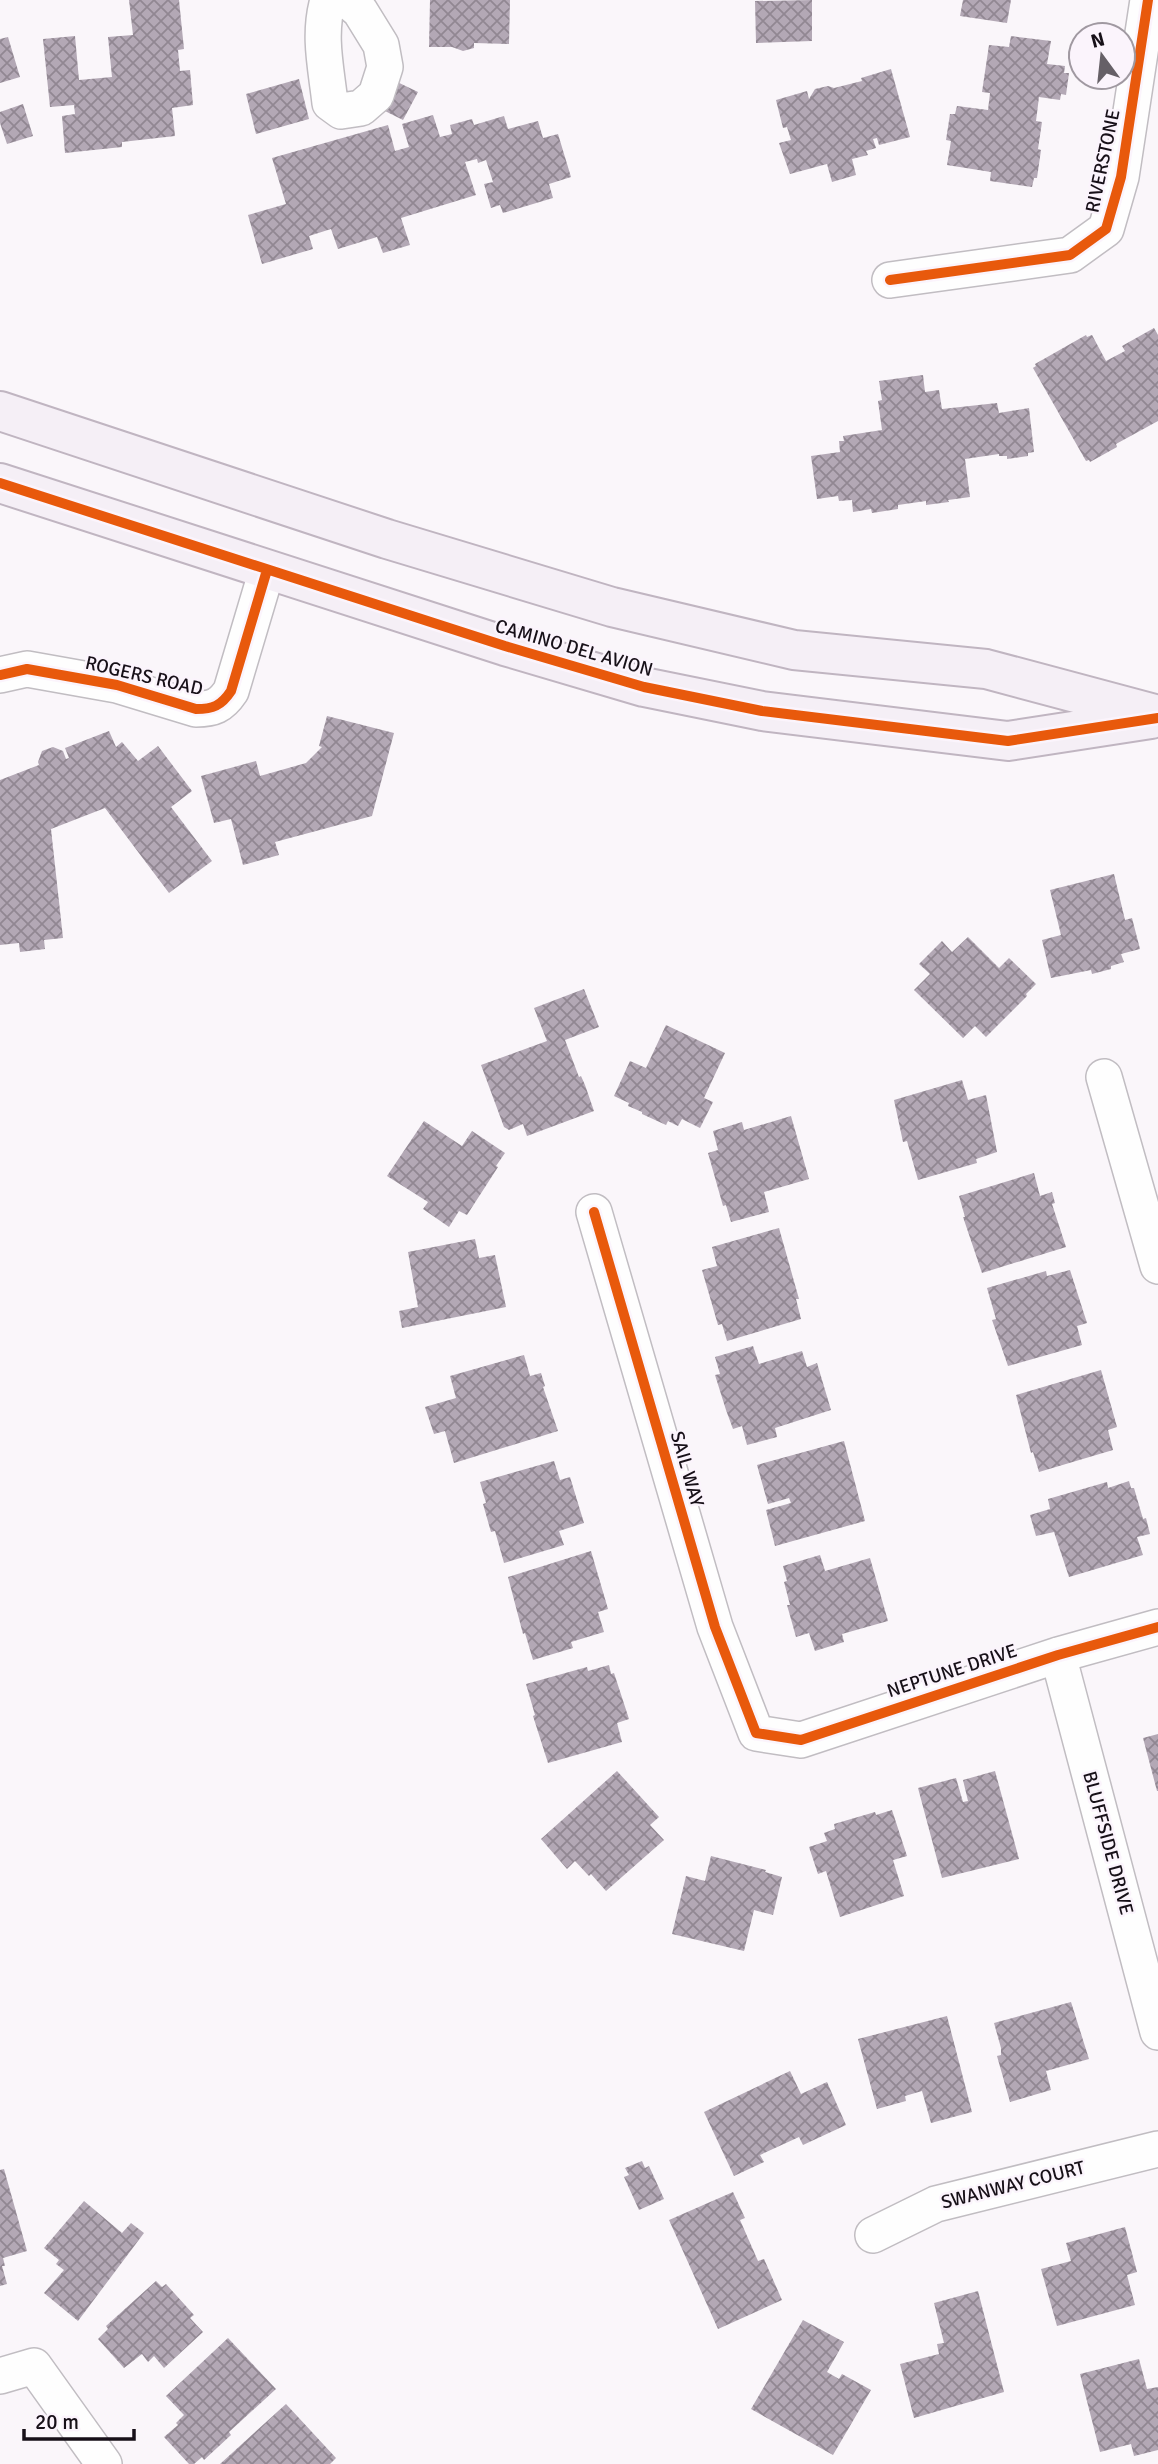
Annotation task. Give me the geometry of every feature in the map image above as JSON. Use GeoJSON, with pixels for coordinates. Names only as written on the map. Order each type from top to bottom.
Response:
{"type":"FeatureCollection","features":[{"type":"Feature","properties":{"kind":"main road","name":"CAMINO DEL AVION"},"geometry":{"type":"LineString","coordinates":[[0,411],[387,539],[612,607],[794,650],[986,669],[1158,717]]}},
{"type":"Feature","properties":{"kind":"main road","name":"CAMINO DEL AVION"},"geometry":{"type":"LineString","coordinates":[[0,483],[505,646],[644,687],[762,711],[1008,741],[1158,717]]}},
{"type":"Feature","properties":{"kind":"street"},"geometry":{"type":"LineString","coordinates":[[329,0],[322,20],[323,47],[330,103],[341,111],[361,108],[376,95],[385,67],[380,45],[360,11],[347,0]]}},
{"type":"Feature","properties":{"kind":"street","name":"RIVERSTONE"},"geometry":{"type":"LineString","coordinates":[[891,280],[1070,256],[1106,229],[1121,177],[1148,0]]}},
{"type":"Feature","properties":{"kind":"street","name":"ROGERS ROAD"},"geometry":{"type":"LineString","coordinates":[[0,676],[27,669],[117,685],[196,709],[210,709],[223,703],[231,691],[267,570]]}},
{"type":"Feature","properties":{"kind":"street"},"geometry":{"type":"LineString","coordinates":[[1104,1077],[1158,1266]]}},
{"type":"Feature","properties":{"kind":"street","name":"SAIL WAY"},"geometry":{"type":"LineString","coordinates":[[594,1212],[715,1628],[756,1732]]}},
{"type":"Feature","properties":{"kind":"street","name":"NEPTUNE DRIVE"},"geometry":{"type":"LineString","coordinates":[[756,1732],[801,1740],[1058,1655],[1158,1627]]}},
{"type":"Feature","properties":{"kind":"street","name":"BLUFFSIDE DRIVE"},"geometry":{"type":"LineString","coordinates":[[1058,1655],[1158,2032]]}},
{"type":"Feature","properties":{"kind":"street","name":"SWANWAY COURT"},"geometry":{"type":"LineString","coordinates":[[873,2235],[936,2204],[1158,2149]]}},
{"type":"Feature","properties":{"kind":"street"},"geometry":{"type":"LineString","coordinates":[[0,2376],[34,2366],[104,2464]]}},
{"type":"Feature","properties":{"kind":"building"},"geometry":{"type":"Polygon","coordinates":[[[129,0],[179,0],[184,49],[178,50],[180,71],[190,70],[193,105],[172,108],[175,136],[122,142],[122,147],[65,153],[62,116],[75,114],[74,105],[50,107],[43,39],[75,36],[79,80],[112,77],[108,37],[133,35],[129,0]]]}},
{"type":"Feature","properties":{"kind":"building"},"geometry":{"type":"Polygon","coordinates":[[[430,0],[510,0],[509,44],[474,43],[474,48],[463,51],[452,47],[429,47],[430,0]]]}},
{"type":"Feature","properties":{"kind":"building"},"geometry":{"type":"Polygon","coordinates":[[[812,0],[812,41],[756,43],[755,1],[812,0]]]}},
{"type":"Feature","properties":{"kind":"building"},"geometry":{"type":"Polygon","coordinates":[[[963,0],[1011,0],[1007,23],[960,16],[963,0]]]}},
{"type":"Feature","properties":{"kind":"building"},"geometry":{"type":"Polygon","coordinates":[[[1011,36],[1051,41],[1047,64],[1065,66],[1064,73],[1067,73],[1066,95],[1061,94],[1060,100],[1039,97],[1036,121],[1042,122],[1038,149],[1041,150],[1037,178],[1034,178],[1032,187],[990,181],[991,172],[947,165],[951,141],[946,140],[950,114],[955,114],[957,106],[988,110],[990,93],[982,92],[989,45],[1009,47],[1011,36]]]}},
{"type":"Feature","properties":{"kind":"building"},"geometry":{"type":"Polygon","coordinates":[[[8,37],[20,77],[0,83],[0,39],[8,37]]]}},
{"type":"Feature","properties":{"kind":"building"},"geometry":{"type":"Polygon","coordinates":[[[891,69],[910,137],[879,145],[877,138],[873,139],[876,148],[866,151],[868,155],[852,159],[856,175],[832,182],[827,164],[790,174],[779,143],[791,140],[787,127],[783,128],[776,100],[807,91],[809,99],[815,89],[828,86],[834,88],[862,81],[861,78],[891,69]]]}},
{"type":"Feature","properties":{"kind":"building"},"geometry":{"type":"Polygon","coordinates":[[[389,78],[418,92],[403,120],[375,106],[389,78]]]}},
{"type":"Feature","properties":{"kind":"building"},"geometry":{"type":"Polygon","coordinates":[[[299,79],[309,119],[256,134],[246,94],[299,79]]]}},
{"type":"Feature","properties":{"kind":"building"},"geometry":{"type":"Polygon","coordinates":[[[23,104],[33,136],[7,144],[0,123],[0,112],[23,104]]]}},
{"type":"Feature","properties":{"kind":"building"},"geometry":{"type":"Polygon","coordinates":[[[433,115],[440,137],[452,134],[450,125],[472,119],[474,125],[504,116],[508,129],[538,121],[543,138],[558,134],[571,177],[549,184],[553,198],[503,213],[500,205],[491,208],[484,184],[493,182],[486,160],[478,163],[477,159],[465,162],[476,195],[401,218],[410,245],[383,253],[377,237],[338,249],[331,229],[309,236],[313,249],[262,264],[248,215],[286,204],[272,158],[388,125],[395,151],[409,147],[402,124],[433,115]]]}},
{"type":"Feature","properties":{"kind":"building"},"geometry":{"type":"Polygon","coordinates":[[[1154,328],[1158,335],[1158,421],[1090,462],[1086,461],[1033,368],[1035,364],[1086,335],[1092,335],[1106,361],[1125,351],[1122,346],[1154,328]]]}},
{"type":"Feature","properties":{"kind":"building"},"geometry":{"type":"Polygon","coordinates":[[[923,375],[925,392],[939,390],[942,409],[997,403],[999,413],[1029,408],[1034,452],[1028,453],[1028,456],[1007,459],[1007,456],[999,454],[965,459],[970,497],[948,500],[949,502],[926,505],[926,501],[898,505],[898,509],[872,513],[871,509],[853,512],[852,500],[839,501],[838,496],[817,499],[811,456],[840,452],[839,441],[844,441],[843,436],[882,430],[878,401],[882,400],[879,381],[923,375]]]}},
{"type":"Feature","properties":{"kind":"building"},"geometry":{"type":"Polygon","coordinates":[[[327,716],[394,733],[372,816],[275,842],[279,855],[243,865],[231,819],[214,823],[201,776],[256,761],[260,776],[306,763],[322,747],[319,746],[327,716]]]}},
{"type":"Feature","properties":{"kind":"building"},"geometry":{"type":"Polygon","coordinates":[[[109,731],[116,747],[122,742],[138,761],[158,746],[192,791],[171,807],[212,861],[169,893],[105,808],[51,829],[63,938],[44,940],[45,949],[20,952],[19,943],[0,945],[0,780],[39,765],[42,751],[53,747],[63,751],[66,759],[69,758],[65,748],[109,731]]]}},
{"type":"Feature","properties":{"kind":"building"},"geometry":{"type":"Polygon","coordinates":[[[1114,874],[1125,920],[1132,918],[1140,949],[1121,954],[1124,962],[1111,966],[1111,969],[1092,974],[1091,970],[1051,978],[1042,940],[1061,935],[1050,890],[1114,874]]]}},
{"type":"Feature","properties":{"kind":"building"},"geometry":{"type":"Polygon","coordinates":[[[968,937],[999,968],[1009,958],[1036,984],[986,1037],[975,1026],[963,1038],[914,990],[930,974],[919,964],[942,941],[952,952],[968,937]]]}},
{"type":"Feature","properties":{"kind":"building"},"geometry":{"type":"Polygon","coordinates":[[[584,989],[599,1027],[565,1040],[594,1111],[527,1136],[523,1124],[509,1130],[504,1127],[481,1065],[547,1041],[534,1008],[584,989]]]}},
{"type":"Feature","properties":{"kind":"building"},"geometry":{"type":"Polygon","coordinates":[[[666,1025],[725,1053],[704,1098],[713,1102],[700,1128],[682,1119],[678,1126],[668,1121],[666,1125],[614,1096],[630,1061],[646,1068],[666,1025]]]}},
{"type":"Feature","properties":{"kind":"building"},"geometry":{"type":"Polygon","coordinates":[[[962,1080],[968,1100],[986,1095],[997,1152],[976,1159],[977,1163],[918,1180],[907,1141],[903,1142],[894,1100],[962,1080]]]}},
{"type":"Feature","properties":{"kind":"building"},"geometry":{"type":"Polygon","coordinates":[[[791,1116],[809,1179],[764,1192],[769,1212],[731,1222],[726,1205],[723,1206],[708,1153],[718,1150],[713,1131],[742,1122],[744,1130],[791,1116]]]}},
{"type":"Feature","properties":{"kind":"building"},"geometry":{"type":"Polygon","coordinates":[[[424,1121],[462,1146],[472,1131],[505,1153],[467,1215],[459,1211],[449,1227],[423,1209],[428,1202],[387,1176],[424,1121]]]}},
{"type":"Feature","properties":{"kind":"building"},"geometry":{"type":"Polygon","coordinates":[[[1034,1173],[1040,1196],[1052,1192],[1055,1203],[1052,1204],[1066,1247],[982,1273],[963,1217],[959,1196],[1034,1173]]]}},
{"type":"Feature","properties":{"kind":"building"},"geometry":{"type":"Polygon","coordinates":[[[779,1228],[799,1299],[796,1299],[801,1319],[727,1341],[722,1324],[718,1325],[702,1270],[717,1266],[712,1247],[779,1228]]]}},
{"type":"Feature","properties":{"kind":"building"},"geometry":{"type":"Polygon","coordinates":[[[475,1239],[479,1258],[495,1255],[506,1307],[402,1328],[399,1311],[418,1307],[408,1252],[475,1239]]]}},
{"type":"Feature","properties":{"kind":"building"},"geometry":{"type":"Polygon","coordinates":[[[1070,1270],[1087,1323],[1077,1326],[1082,1345],[1008,1366],[992,1320],[996,1319],[987,1288],[1046,1271],[1047,1276],[1070,1270]]]}},
{"type":"Feature","properties":{"kind":"building"},"geometry":{"type":"Polygon","coordinates":[[[753,1346],[759,1364],[802,1351],[807,1367],[817,1363],[831,1410],[775,1428],[777,1437],[747,1445],[742,1426],[733,1429],[726,1410],[715,1375],[720,1374],[715,1357],[753,1346]]]}},
{"type":"Feature","properties":{"kind":"building"},"geometry":{"type":"Polygon","coordinates":[[[524,1355],[530,1376],[541,1373],[558,1431],[454,1463],[445,1431],[434,1434],[425,1407],[456,1398],[450,1376],[524,1355]]]}},
{"type":"Feature","properties":{"kind":"building"},"geometry":{"type":"Polygon","coordinates":[[[1101,1370],[1117,1427],[1108,1430],[1113,1450],[1039,1472],[1033,1452],[1031,1453],[1016,1395],[1101,1370]]]}},
{"type":"Feature","properties":{"kind":"building"},"geometry":{"type":"Polygon","coordinates":[[[844,1441],[865,1521],[775,1546],[766,1510],[791,1503],[789,1498],[768,1504],[757,1465],[844,1441]]]}},
{"type":"Feature","properties":{"kind":"building"},"geometry":{"type":"Polygon","coordinates":[[[554,1461],[560,1480],[570,1477],[584,1523],[559,1531],[564,1545],[504,1563],[495,1531],[491,1532],[480,1482],[554,1461]]]}},
{"type":"Feature","properties":{"kind":"building"},"geometry":{"type":"Polygon","coordinates":[[[1129,1481],[1131,1488],[1134,1488],[1143,1519],[1146,1518],[1150,1534],[1137,1537],[1143,1555],[1069,1577],[1054,1532],[1036,1536],[1030,1515],[1050,1509],[1048,1499],[1107,1482],[1108,1488],[1129,1481]]]}},
{"type":"Feature","properties":{"kind":"building"},"geometry":{"type":"Polygon","coordinates":[[[591,1551],[608,1609],[598,1612],[604,1632],[571,1642],[573,1648],[533,1660],[508,1577],[591,1551]]]}},
{"type":"Feature","properties":{"kind":"building"},"geometry":{"type":"Polygon","coordinates":[[[820,1555],[825,1571],[870,1558],[888,1621],[842,1634],[844,1642],[815,1651],[809,1633],[796,1637],[787,1605],[790,1605],[783,1566],[820,1555]]]}},
{"type":"Feature","properties":{"kind":"building"},"geometry":{"type":"Polygon","coordinates":[[[609,1665],[629,1719],[617,1723],[622,1742],[548,1763],[526,1684],[587,1667],[588,1671],[609,1665]]]}},
{"type":"Feature","properties":{"kind":"building"},"geometry":{"type":"Polygon","coordinates":[[[1158,1734],[1158,1791],[1157,1791],[1143,1738],[1158,1734]]]}},
{"type":"Feature","properties":{"kind":"building"},"geometry":{"type":"Polygon","coordinates":[[[617,1771],[659,1817],[650,1825],[664,1840],[606,1891],[575,1861],[567,1869],[541,1839],[617,1771]]]}},
{"type":"Feature","properties":{"kind":"building"},"geometry":{"type":"Polygon","coordinates":[[[995,1771],[1019,1859],[942,1878],[918,1788],[956,1778],[963,1802],[968,1801],[963,1780],[995,1771]]]}},
{"type":"Feature","properties":{"kind":"building"},"geometry":{"type":"Polygon","coordinates":[[[892,1810],[907,1856],[893,1860],[904,1896],[840,1917],[826,1871],[818,1874],[809,1847],[827,1841],[824,1833],[835,1829],[834,1824],[892,1810]]]}},
{"type":"Feature","properties":{"kind":"building"},"geometry":{"type":"Polygon","coordinates":[[[711,1856],[766,1870],[765,1872],[782,1877],[773,1915],[754,1910],[744,1951],[672,1934],[686,1876],[705,1881],[711,1856]]]}},
{"type":"Feature","properties":{"kind":"building"},"geometry":{"type":"Polygon","coordinates":[[[1071,2002],[1089,2059],[1046,2071],[1051,2090],[1010,2102],[997,2056],[1001,2055],[1001,2048],[994,2023],[1071,2002]]]}},
{"type":"Feature","properties":{"kind":"building"},"geometry":{"type":"Polygon","coordinates":[[[947,2016],[972,2112],[931,2123],[922,2091],[905,2096],[906,2101],[877,2109],[858,2039],[947,2016]]]}},
{"type":"Feature","properties":{"kind":"building"},"geometry":{"type":"Polygon","coordinates":[[[790,2071],[801,2094],[827,2082],[846,2125],[803,2145],[799,2137],[760,2155],[764,2162],[734,2176],[704,2112],[790,2071]]]}},
{"type":"Feature","properties":{"kind":"building"},"geometry":{"type":"Polygon","coordinates":[[[642,2161],[645,2168],[649,2166],[664,2199],[639,2210],[624,2177],[629,2175],[625,2168],[642,2161]]]}},
{"type":"Feature","properties":{"kind":"building"},"geometry":{"type":"Polygon","coordinates":[[[4,2169],[27,2251],[3,2258],[5,2266],[2,2266],[7,2284],[0,2286],[0,2170],[4,2169]]]}},
{"type":"Feature","properties":{"kind":"building"},"geometry":{"type":"Polygon","coordinates":[[[733,2192],[745,2218],[740,2220],[758,2261],[764,2259],[782,2300],[718,2329],[669,2220],[733,2192]]]}},
{"type":"Feature","properties":{"kind":"building"},"geometry":{"type":"Polygon","coordinates":[[[84,2201],[122,2233],[131,2223],[144,2233],[78,2321],[44,2293],[64,2270],[56,2264],[59,2260],[44,2248],[84,2201]]]}},
{"type":"Feature","properties":{"kind":"building"},"geometry":{"type":"Polygon","coordinates":[[[1125,2227],[1137,2272],[1127,2275],[1135,2305],[1057,2326],[1041,2269],[1071,2261],[1066,2243],[1125,2227]]]}},
{"type":"Feature","properties":{"kind":"building"},"geometry":{"type":"Polygon","coordinates":[[[156,2281],[162,2287],[166,2284],[194,2315],[190,2318],[203,2332],[164,2368],[154,2356],[148,2362],[142,2354],[124,2368],[98,2339],[108,2329],[106,2326],[156,2281]]]}},
{"type":"Feature","properties":{"kind":"building"},"geometry":{"type":"Polygon","coordinates":[[[978,2291],[1004,2392],[914,2418],[900,2364],[939,2354],[937,2344],[944,2343],[934,2303],[978,2291]]]}},
{"type":"Feature","properties":{"kind":"building"},"geometry":{"type":"Polygon","coordinates":[[[803,2320],[844,2342],[827,2372],[839,2379],[842,2374],[871,2390],[833,2455],[751,2409],[803,2320]]]}},
{"type":"Feature","properties":{"kind":"building"},"geometry":{"type":"Polygon","coordinates":[[[228,2338],[276,2389],[229,2432],[231,2435],[204,2460],[202,2457],[194,2464],[189,2464],[164,2437],[178,2425],[176,2423],[184,2415],[166,2396],[228,2338]]]}},
{"type":"Feature","properties":{"kind":"building"},"geometry":{"type":"Polygon","coordinates":[[[1139,2359],[1147,2389],[1158,2387],[1158,2450],[1134,2456],[1131,2444],[1100,2452],[1080,2374],[1139,2359]]]}},
{"type":"Feature","properties":{"kind":"building"},"geometry":{"type":"Polygon","coordinates":[[[286,2404],[336,2458],[330,2464],[220,2464],[286,2404]]]}},
{"type":"Feature","properties":{"kind":"cycle path"},"geometry":{"type":"LineString","coordinates":[[890,280],[1070,255],[1106,229],[1121,177],[1148,0]]}},
{"type":"Feature","properties":{"kind":"cycle path"},"geometry":{"type":"LineString","coordinates":[[0,483],[505,646],[644,687],[762,711],[1008,741],[1158,718]]}},
{"type":"Feature","properties":{"kind":"cycle path"},"geometry":{"type":"LineString","coordinates":[[0,675],[27,669],[117,685],[196,709],[216,706],[231,691],[267,570]]}},
{"type":"Feature","properties":{"kind":"cycle path"},"geometry":{"type":"LineString","coordinates":[[594,1212],[715,1627],[756,1733],[801,1740],[1058,1655],[1158,1627]]}}]}
